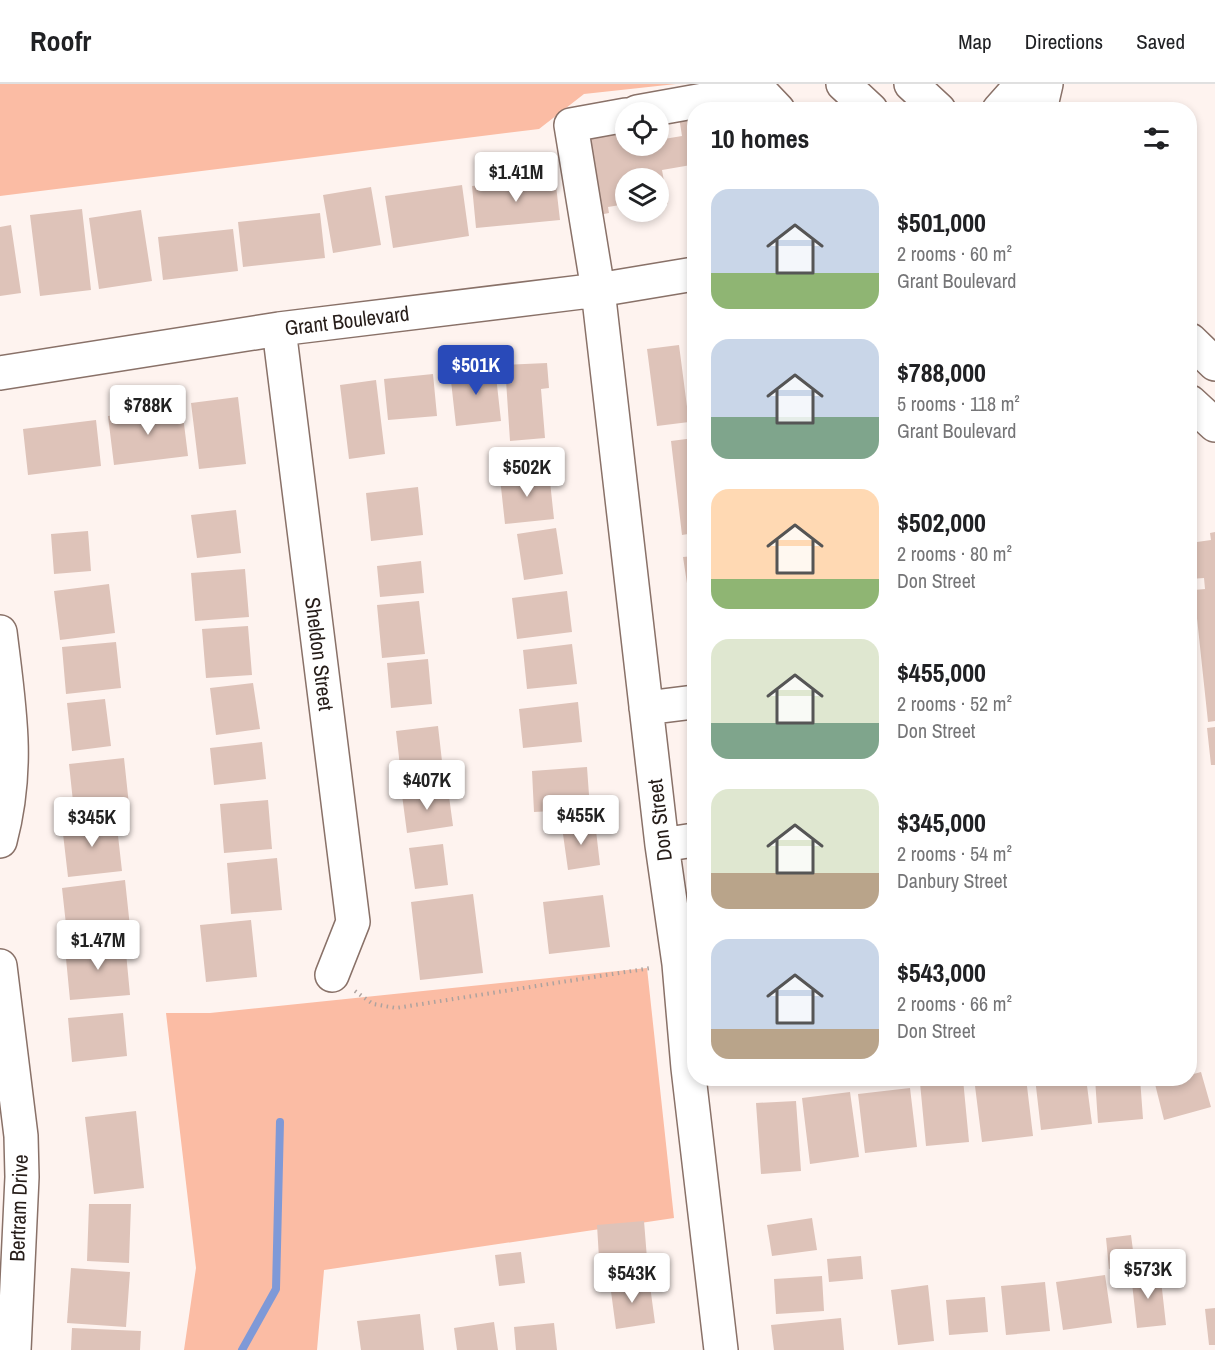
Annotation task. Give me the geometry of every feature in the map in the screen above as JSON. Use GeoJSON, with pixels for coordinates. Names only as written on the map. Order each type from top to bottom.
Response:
{"type":"FeatureCollection","features":[{"type":"Feature","properties":{"kind":"street"},"geometry":{"type":"LineString","coordinates":[[843,84],[862,102]]}},
{"type":"Feature","properties":{"kind":"street"},"geometry":{"type":"LineString","coordinates":[[911,84],[930,102]]}},
{"type":"Feature","properties":{"kind":"street"},"geometry":{"type":"LineString","coordinates":[[1006,102],[1022,84]]}},
{"type":"Feature","properties":{"kind":"street"},"geometry":{"type":"LineString","coordinates":[[1042,102],[1046,84]]}},
{"type":"Feature","properties":{"kind":"street"},"geometry":{"type":"LineString","coordinates":[[692,102],[759,90],[770,102]]}},
{"type":"Feature","properties":{"kind":"street"},"geometry":{"type":"LineString","coordinates":[[669,106],[687,103]]}},
{"type":"Feature","properties":{"kind":"street","name":"Don Street"},"geometry":{"type":"LineString","coordinates":[[615,117],[571,125],[598,290],[662,845],[687,1033]]}},
{"type":"Feature","properties":{"kind":"street","name":"Grant Boulevard"},"geometry":{"type":"LineString","coordinates":[[0,373],[279,329],[598,290],[687,275]]}},
{"type":"Feature","properties":{"kind":"street","name":"Sheldon Street"},"geometry":{"type":"LineString","coordinates":[[279,329],[353,922],[332,975]]}},
{"type":"Feature","properties":{"kind":"street"},"geometry":{"type":"LineString","coordinates":[[1197,347],[1215,364]]}},
{"type":"Feature","properties":{"kind":"street"},"geometry":{"type":"LineString","coordinates":[[1197,408],[1215,425]]}},
{"type":"Feature","properties":{"kind":"street"},"geometry":{"type":"LineString","coordinates":[[0,632],[12,734],[10,795],[0,841]]}},
{"type":"Feature","properties":{"kind":"street"},"geometry":{"type":"LineString","coordinates":[[646,708],[687,703]]}},
{"type":"Feature","properties":{"kind":"street"},"geometry":{"type":"LineString","coordinates":[[662,845],[687,841]]}},
{"type":"Feature","properties":{"kind":"street","name":"Bertram Drive"},"geometry":{"type":"LineString","coordinates":[[0,966],[8,1103],[21,1136],[22,1178],[14,1350]]}},
{"type":"Feature","properties":{"kind":"street","name":"Don Street"},"geometry":{"type":"LineString","coordinates":[[693,1086],[721,1350]]}},
{"type":"Feature","properties":{"kind":"path"},"geometry":{"type":"LineString","coordinates":[[332,975],[373,1004],[396,1008],[679,964]]}},
{"type":"Feature","properties":{"kind":"shaded area"},"geometry":{"type":"Polygon","coordinates":[[[0,84],[676,84],[584,94],[539,129],[0,196],[0,84]]]}},
{"type":"Feature","properties":{"kind":"shaded area"},"geometry":{"type":"Polygon","coordinates":[[[647,968],[674,1218],[324,1270],[317,1350],[184,1350],[196,1268],[166,1013],[210,1013],[647,968]]]}},
{"type":"Feature","properties":{"kind":"building"},"geometry":{"type":"Polygon","coordinates":[[[687,116],[687,166],[669,169],[615,168],[615,206],[608,207],[609,213],[594,216],[580,135],[615,129],[615,156],[669,156],[669,138],[682,136],[679,117],[687,116]]]}},
{"type":"Feature","properties":{"kind":"building"},"geometry":{"type":"Polygon","coordinates":[[[555,177],[560,220],[476,228],[472,186],[555,177]]]}},
{"type":"Feature","properties":{"kind":"building"},"geometry":{"type":"Polygon","coordinates":[[[462,185],[469,236],[393,248],[385,196],[462,185]]]}},
{"type":"Feature","properties":{"kind":"building"},"geometry":{"type":"Polygon","coordinates":[[[371,187],[381,245],[333,253],[323,195],[371,187]]]}},
{"type":"Feature","properties":{"kind":"building"},"geometry":{"type":"Polygon","coordinates":[[[82,209],[91,290],[40,296],[30,215],[82,209]]]}},
{"type":"Feature","properties":{"kind":"building"},"geometry":{"type":"Polygon","coordinates":[[[141,210],[152,281],[99,289],[89,218],[141,210]]]}},
{"type":"Feature","properties":{"kind":"building"},"geometry":{"type":"Polygon","coordinates":[[[320,213],[325,258],[243,267],[238,222],[320,213]]]}},
{"type":"Feature","properties":{"kind":"building"},"geometry":{"type":"Polygon","coordinates":[[[11,225],[21,293],[0,296],[0,227],[11,225]]]}},
{"type":"Feature","properties":{"kind":"building"},"geometry":{"type":"Polygon","coordinates":[[[233,229],[238,271],[163,280],[158,237],[233,229]]]}},
{"type":"Feature","properties":{"kind":"building"},"geometry":{"type":"Polygon","coordinates":[[[679,345],[687,422],[657,426],[647,349],[679,345]]]}},
{"type":"Feature","properties":{"kind":"building"},"geometry":{"type":"Polygon","coordinates":[[[547,363],[549,388],[541,389],[545,438],[510,441],[505,365],[547,363]]]}},
{"type":"Feature","properties":{"kind":"building"},"geometry":{"type":"Polygon","coordinates":[[[495,367],[501,421],[456,426],[450,372],[495,367]]]}},
{"type":"Feature","properties":{"kind":"building"},"geometry":{"type":"Polygon","coordinates":[[[433,374],[437,416],[388,420],[384,379],[433,374]]]}},
{"type":"Feature","properties":{"kind":"building"},"geometry":{"type":"Polygon","coordinates":[[[376,380],[385,454],[349,459],[340,385],[376,380]]]}},
{"type":"Feature","properties":{"kind":"building"},"geometry":{"type":"Polygon","coordinates":[[[238,397],[246,464],[199,469],[191,403],[238,397]]]}},
{"type":"Feature","properties":{"kind":"building"},"geometry":{"type":"Polygon","coordinates":[[[182,408],[188,456],[114,465],[108,416],[182,408]]]}},
{"type":"Feature","properties":{"kind":"building"},"geometry":{"type":"Polygon","coordinates":[[[96,420],[101,466],[28,475],[23,429],[96,420]]]}},
{"type":"Feature","properties":{"kind":"building"},"geometry":{"type":"Polygon","coordinates":[[[687,439],[687,534],[682,535],[671,441],[687,439]]]}},
{"type":"Feature","properties":{"kind":"building"},"geometry":{"type":"Polygon","coordinates":[[[549,472],[554,519],[505,524],[500,478],[549,472]]]}},
{"type":"Feature","properties":{"kind":"building"},"geometry":{"type":"Polygon","coordinates":[[[418,487],[423,535],[371,541],[366,493],[418,487]]]}},
{"type":"Feature","properties":{"kind":"building"},"geometry":{"type":"Polygon","coordinates":[[[236,510],[241,553],[197,558],[191,515],[236,510]]]}},
{"type":"Feature","properties":{"kind":"building"},"geometry":{"type":"Polygon","coordinates":[[[556,528],[563,574],[524,580],[517,534],[556,528]]]}},
{"type":"Feature","properties":{"kind":"building"},"geometry":{"type":"Polygon","coordinates":[[[88,531],[91,571],[54,574],[51,534],[88,531]]]}},
{"type":"Feature","properties":{"kind":"building"},"geometry":{"type":"Polygon","coordinates":[[[1215,532],[1215,721],[1208,722],[1197,618],[1197,590],[1205,589],[1204,578],[1197,578],[1197,542],[1211,540],[1210,533],[1215,532]]]}},
{"type":"Feature","properties":{"kind":"building"},"geometry":{"type":"Polygon","coordinates":[[[683,557],[687,557],[687,583],[683,557]]]}},
{"type":"Feature","properties":{"kind":"building"},"geometry":{"type":"Polygon","coordinates":[[[421,561],[424,593],[380,597],[377,566],[421,561]]]}},
{"type":"Feature","properties":{"kind":"building"},"geometry":{"type":"Polygon","coordinates":[[[245,569],[249,617],[195,621],[191,573],[245,569]]]}},
{"type":"Feature","properties":{"kind":"building"},"geometry":{"type":"Polygon","coordinates":[[[109,584],[115,633],[60,640],[54,591],[109,584]]]}},
{"type":"Feature","properties":{"kind":"building"},"geometry":{"type":"Polygon","coordinates":[[[567,591],[572,632],[517,639],[512,598],[567,591]]]}},
{"type":"Feature","properties":{"kind":"building"},"geometry":{"type":"Polygon","coordinates":[[[419,601],[425,654],[382,658],[377,605],[419,601]]]}},
{"type":"Feature","properties":{"kind":"building"},"geometry":{"type":"Polygon","coordinates":[[[248,626],[252,675],[206,678],[202,629],[248,626]]]}},
{"type":"Feature","properties":{"kind":"building"},"geometry":{"type":"Polygon","coordinates":[[[116,642],[121,688],[66,694],[62,647],[116,642]]]}},
{"type":"Feature","properties":{"kind":"building"},"geometry":{"type":"Polygon","coordinates":[[[572,644],[577,684],[527,689],[523,650],[572,644]]]}},
{"type":"Feature","properties":{"kind":"building"},"geometry":{"type":"Polygon","coordinates":[[[428,659],[432,704],[391,708],[387,663],[428,659]]]}},
{"type":"Feature","properties":{"kind":"building"},"geometry":{"type":"Polygon","coordinates":[[[253,683],[260,729],[216,735],[210,688],[253,683]]]}},
{"type":"Feature","properties":{"kind":"building"},"geometry":{"type":"Polygon","coordinates":[[[105,699],[111,746],[72,751],[67,703],[105,699]]]}},
{"type":"Feature","properties":{"kind":"building"},"geometry":{"type":"Polygon","coordinates":[[[578,702],[582,742],[523,748],[519,709],[578,702]]]}},
{"type":"Feature","properties":{"kind":"building"},"geometry":{"type":"Polygon","coordinates":[[[438,726],[443,770],[401,775],[396,731],[438,726]]]}},
{"type":"Feature","properties":{"kind":"building"},"geometry":{"type":"Polygon","coordinates":[[[1215,727],[1215,765],[1211,765],[1207,728],[1215,727]]]}},
{"type":"Feature","properties":{"kind":"building"},"geometry":{"type":"Polygon","coordinates":[[[262,742],[266,779],[214,785],[210,748],[262,742]]]}},
{"type":"Feature","properties":{"kind":"building"},"geometry":{"type":"Polygon","coordinates":[[[124,758],[129,805],[74,811],[69,764],[124,758]]]}},
{"type":"Feature","properties":{"kind":"building"},"geometry":{"type":"Polygon","coordinates":[[[587,767],[590,809],[534,812],[532,771],[587,767]]]}},
{"type":"Feature","properties":{"kind":"building"},"geometry":{"type":"Polygon","coordinates":[[[448,789],[453,826],[407,833],[402,795],[448,789]]]}},
{"type":"Feature","properties":{"kind":"building"},"geometry":{"type":"Polygon","coordinates":[[[268,800],[272,849],[224,853],[220,804],[268,800]]]}},
{"type":"Feature","properties":{"kind":"building"},"geometry":{"type":"Polygon","coordinates":[[[116,818],[122,871],[68,877],[62,825],[116,818]]]}},
{"type":"Feature","properties":{"kind":"building"},"geometry":{"type":"Polygon","coordinates":[[[595,822],[600,865],[568,870],[562,827],[595,822]]]}},
{"type":"Feature","properties":{"kind":"building"},"geometry":{"type":"Polygon","coordinates":[[[443,844],[448,885],[415,889],[409,848],[443,844]]]}},
{"type":"Feature","properties":{"kind":"building"},"geometry":{"type":"Polygon","coordinates":[[[277,858],[282,910],[231,914],[227,863],[277,858]]]}},
{"type":"Feature","properties":{"kind":"building"},"geometry":{"type":"Polygon","coordinates":[[[125,880],[130,927],[67,934],[62,888],[125,880]]]}},
{"type":"Feature","properties":{"kind":"building"},"geometry":{"type":"Polygon","coordinates":[[[473,894],[483,973],[420,980],[411,902],[473,894]]]}},
{"type":"Feature","properties":{"kind":"building"},"geometry":{"type":"Polygon","coordinates":[[[603,895],[610,947],[549,954],[543,902],[603,895]]]}},
{"type":"Feature","properties":{"kind":"building"},"geometry":{"type":"Polygon","coordinates":[[[251,920],[257,977],[206,982],[200,925],[251,920]]]}},
{"type":"Feature","properties":{"kind":"building"},"geometry":{"type":"Polygon","coordinates":[[[125,942],[130,995],[70,1000],[65,948],[125,942]]]}},
{"type":"Feature","properties":{"kind":"building"},"geometry":{"type":"Polygon","coordinates":[[[123,1013],[127,1056],[72,1062],[68,1018],[123,1013]]]}},
{"type":"Feature","properties":{"kind":"building"},"geometry":{"type":"Polygon","coordinates":[[[1201,1072],[1211,1107],[1164,1120],[1156,1086],[1197,1086],[1197,1073],[1201,1072]]]}},
{"type":"Feature","properties":{"kind":"building"},"geometry":{"type":"Polygon","coordinates":[[[920,1086],[964,1086],[969,1142],[926,1146],[920,1086]]]}},
{"type":"Feature","properties":{"kind":"building"},"geometry":{"type":"Polygon","coordinates":[[[975,1086],[1027,1086],[1033,1136],[982,1142],[975,1086]]]}},
{"type":"Feature","properties":{"kind":"building"},"geometry":{"type":"Polygon","coordinates":[[[1036,1086],[1087,1086],[1092,1124],[1041,1130],[1036,1086]]]}},
{"type":"Feature","properties":{"kind":"building"},"geometry":{"type":"Polygon","coordinates":[[[1096,1086],[1141,1086],[1143,1119],[1098,1123],[1096,1086]]]}},
{"type":"Feature","properties":{"kind":"building"},"geometry":{"type":"Polygon","coordinates":[[[910,1088],[917,1147],[865,1153],[858,1094],[910,1088]]]}},
{"type":"Feature","properties":{"kind":"building"},"geometry":{"type":"Polygon","coordinates":[[[850,1092],[859,1157],[810,1164],[802,1098],[850,1092]]]}},
{"type":"Feature","properties":{"kind":"building"},"geometry":{"type":"Polygon","coordinates":[[[796,1101],[801,1171],[761,1174],[756,1103],[796,1101]]]}},
{"type":"Feature","properties":{"kind":"building"},"geometry":{"type":"Polygon","coordinates":[[[136,1111],[144,1188],[94,1194],[85,1117],[136,1111]]]}},
{"type":"Feature","properties":{"kind":"building"},"geometry":{"type":"Polygon","coordinates":[[[89,1204],[131,1204],[129,1263],[87,1261],[89,1204]]]}},
{"type":"Feature","properties":{"kind":"building"},"geometry":{"type":"Polygon","coordinates":[[[812,1218],[817,1250],[772,1256],[767,1225],[812,1218]]]}},
{"type":"Feature","properties":{"kind":"building"},"geometry":{"type":"Polygon","coordinates":[[[644,1221],[648,1271],[600,1275],[597,1225],[644,1221]]]}},
{"type":"Feature","properties":{"kind":"building"},"geometry":{"type":"Polygon","coordinates":[[[1131,1235],[1135,1266],[1109,1269],[1106,1238],[1131,1235]]]}},
{"type":"Feature","properties":{"kind":"building"},"geometry":{"type":"Polygon","coordinates":[[[521,1252],[525,1283],[499,1286],[495,1255],[521,1252]]]}},
{"type":"Feature","properties":{"kind":"building"},"geometry":{"type":"Polygon","coordinates":[[[861,1256],[863,1279],[829,1282],[827,1259],[861,1256]]]}},
{"type":"Feature","properties":{"kind":"building"},"geometry":{"type":"Polygon","coordinates":[[[71,1268],[130,1272],[126,1327],[67,1323],[71,1268]]]}},
{"type":"Feature","properties":{"kind":"building"},"geometry":{"type":"Polygon","coordinates":[[[1160,1271],[1166,1325],[1137,1328],[1131,1274],[1160,1271]]]}},
{"type":"Feature","properties":{"kind":"building"},"geometry":{"type":"Polygon","coordinates":[[[1105,1275],[1112,1323],[1063,1330],[1056,1282],[1105,1275]]]}},
{"type":"Feature","properties":{"kind":"building"},"geometry":{"type":"Polygon","coordinates":[[[822,1276],[824,1311],[776,1314],[774,1279],[822,1276]]]}},
{"type":"Feature","properties":{"kind":"building"},"geometry":{"type":"Polygon","coordinates":[[[649,1278],[655,1323],[616,1329],[610,1284],[649,1278]]]}},
{"type":"Feature","properties":{"kind":"building"},"geometry":{"type":"Polygon","coordinates":[[[1045,1282],[1050,1331],[1006,1335],[1001,1286],[1045,1282]]]}},
{"type":"Feature","properties":{"kind":"building"},"geometry":{"type":"Polygon","coordinates":[[[928,1285],[934,1341],[898,1345],[891,1290],[928,1285]]]}},
{"type":"Feature","properties":{"kind":"building"},"geometry":{"type":"Polygon","coordinates":[[[985,1297],[988,1332],[949,1335],[946,1300],[985,1297]]]}},
{"type":"Feature","properties":{"kind":"building"},"geometry":{"type":"Polygon","coordinates":[[[1215,1308],[1215,1345],[1209,1345],[1205,1309],[1215,1308]]]}},
{"type":"Feature","properties":{"kind":"building"},"geometry":{"type":"Polygon","coordinates":[[[420,1314],[424,1350],[361,1350],[357,1321],[420,1314]]]}},
{"type":"Feature","properties":{"kind":"building"},"geometry":{"type":"Polygon","coordinates":[[[841,1318],[844,1350],[774,1350],[771,1325],[841,1318]]]}},
{"type":"Feature","properties":{"kind":"building"},"geometry":{"type":"Polygon","coordinates":[[[494,1322],[498,1350],[457,1350],[454,1328],[494,1322]]]}},
{"type":"Feature","properties":{"kind":"building"},"geometry":{"type":"Polygon","coordinates":[[[554,1323],[557,1350],[516,1350],[514,1327],[554,1323]]]}},
{"type":"Feature","properties":{"kind":"building"},"geometry":{"type":"Polygon","coordinates":[[[72,1328],[141,1331],[140,1350],[71,1350],[72,1328]]]}},
{"type":"Feature","properties":{"kind":"waterway"},"geometry":{"type":"LineString","coordinates":[[242,1350],[276,1289],[280,1122]]}}]}
